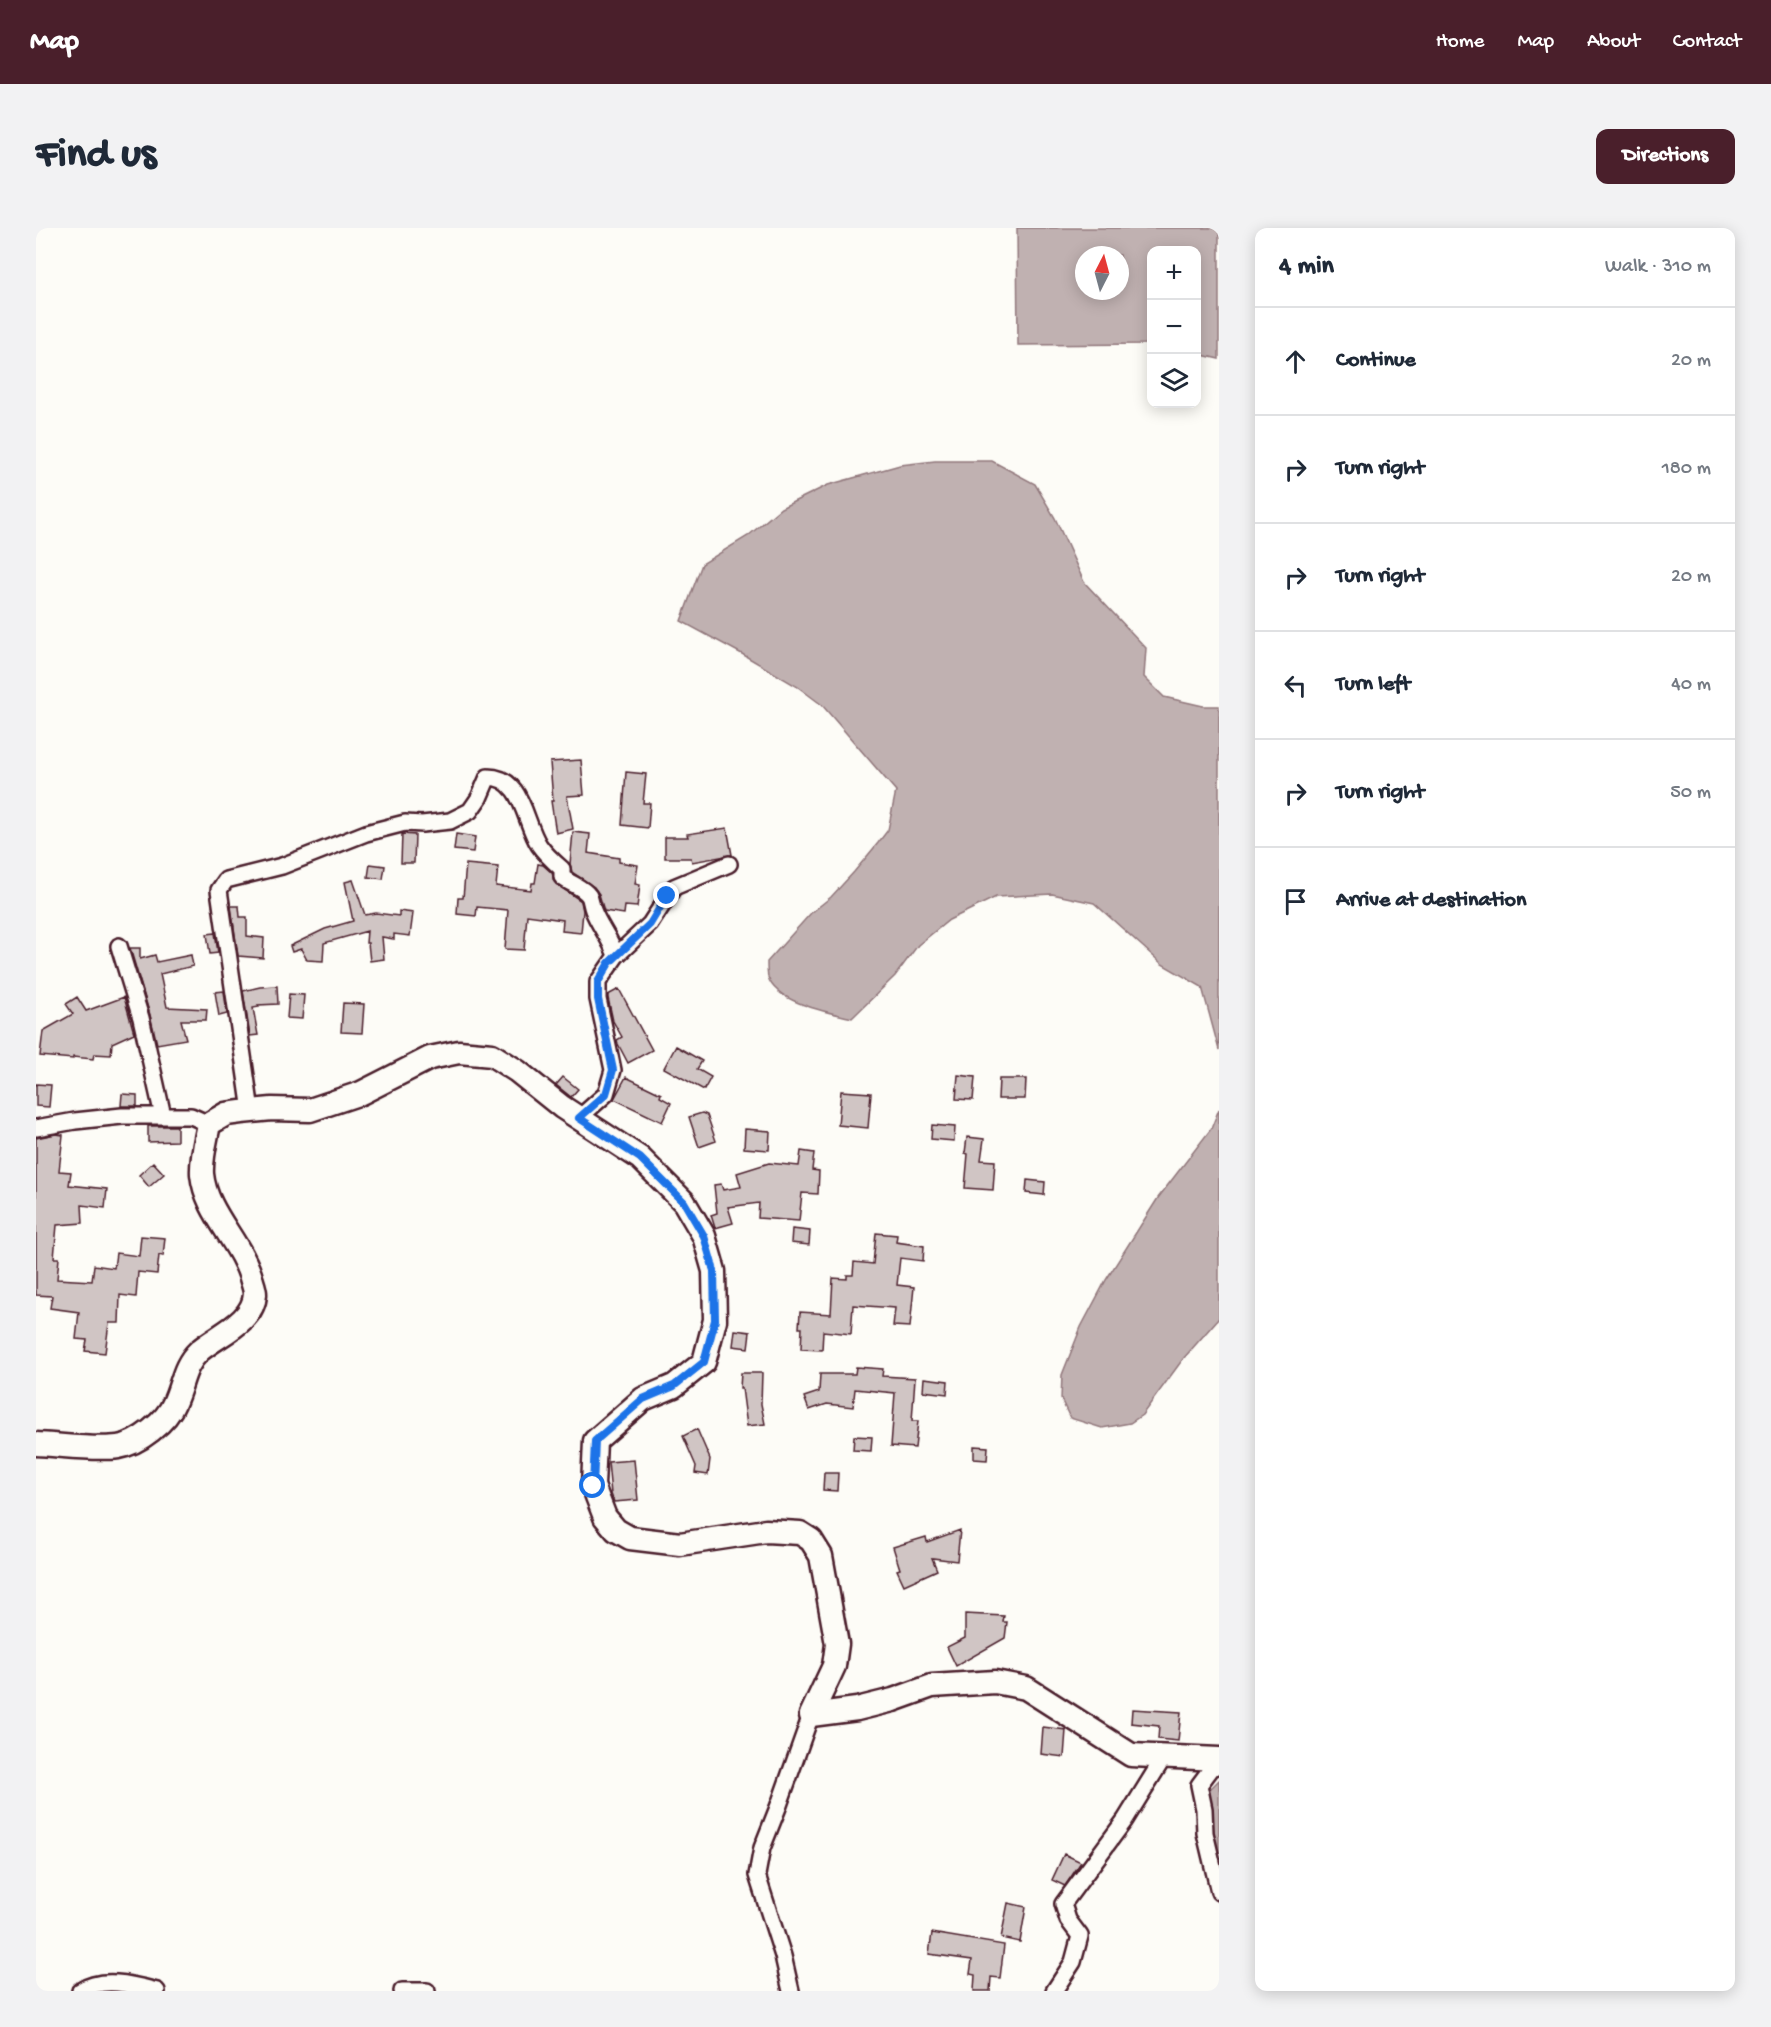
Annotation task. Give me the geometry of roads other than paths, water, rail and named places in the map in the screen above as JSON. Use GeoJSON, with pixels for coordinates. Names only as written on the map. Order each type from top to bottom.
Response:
{"type":"FeatureCollection","features":[{"type":"Feature","properties":{"kind":"street"},"geometry":{"type":"LineString","coordinates":[[251,1111],[219,890],[226,880],[282,866],[366,833],[405,823],[422,824],[450,820],[470,811],[479,798],[488,777],[494,777],[506,781],[514,791],[539,846],[562,869],[562,877],[581,888],[589,896],[593,910],[611,941],[616,956]]}},
{"type":"Feature","properties":{"kind":"street"},"geometry":{"type":"LineString","coordinates":[[579,1118],[606,1094],[613,1070],[598,999],[598,982],[616,956],[650,924],[674,887],[729,864]]}},
{"type":"Feature","properties":{"kind":"street"},"geometry":{"type":"LineString","coordinates":[[119,946],[141,1018],[163,1116]]}},
{"type":"Feature","properties":{"kind":"street"},"geometry":{"type":"LineString","coordinates":[[209,1124],[226,1114],[251,1111],[310,1110],[361,1093],[430,1058],[459,1052],[492,1055],[579,1118],[640,1158],[684,1202],[704,1236],[714,1271],[715,1320],[704,1362],[674,1386],[643,1399],[595,1441],[593,1486],[605,1517],[616,1530],[630,1538],[680,1544],[766,1531],[800,1533],[811,1540],[821,1556],[837,1644],[834,1666],[811,1715],[762,1848],[757,1875],[783,1956],[791,1991]]}},
{"type":"Feature","properties":{"kind":"street"},"geometry":{"type":"LineString","coordinates":[[36,1128],[99,1118],[163,1116],[191,1116],[209,1124]]}},
{"type":"Feature","properties":{"kind":"street"},"geometry":{"type":"LineString","coordinates":[[36,1444],[119,1447],[140,1437],[165,1419],[192,1358],[236,1325],[249,1312],[255,1294],[249,1269],[208,1197],[202,1174],[209,1124]]}},
{"type":"Feature","properties":{"kind":"street"},"geometry":{"type":"LineString","coordinates":[[811,1715],[857,1709],[893,1700],[932,1686],[994,1682],[1026,1688],[1131,1755],[1219,1762]]}},
{"type":"Feature","properties":{"kind":"street"},"geometry":{"type":"LineString","coordinates":[[1054,1991],[1073,1962],[1080,1936],[1068,1920],[1063,1904],[1125,1820],[1164,1757]]}},
{"type":"Feature","properties":{"kind":"street"},"geometry":{"type":"LineString","coordinates":[[1219,1762],[1199,1785],[1204,1809],[1205,1833],[1219,1892]]}},
{"type":"Feature","properties":{"kind":"street"},"geometry":{"type":"LineString","coordinates":[[80,1991],[86,1987],[111,1983],[135,1985],[157,1991]]}},
{"type":"Feature","properties":{"kind":"street"},"geometry":{"type":"LineString","coordinates":[[402,1991],[428,1991]]}}]}
